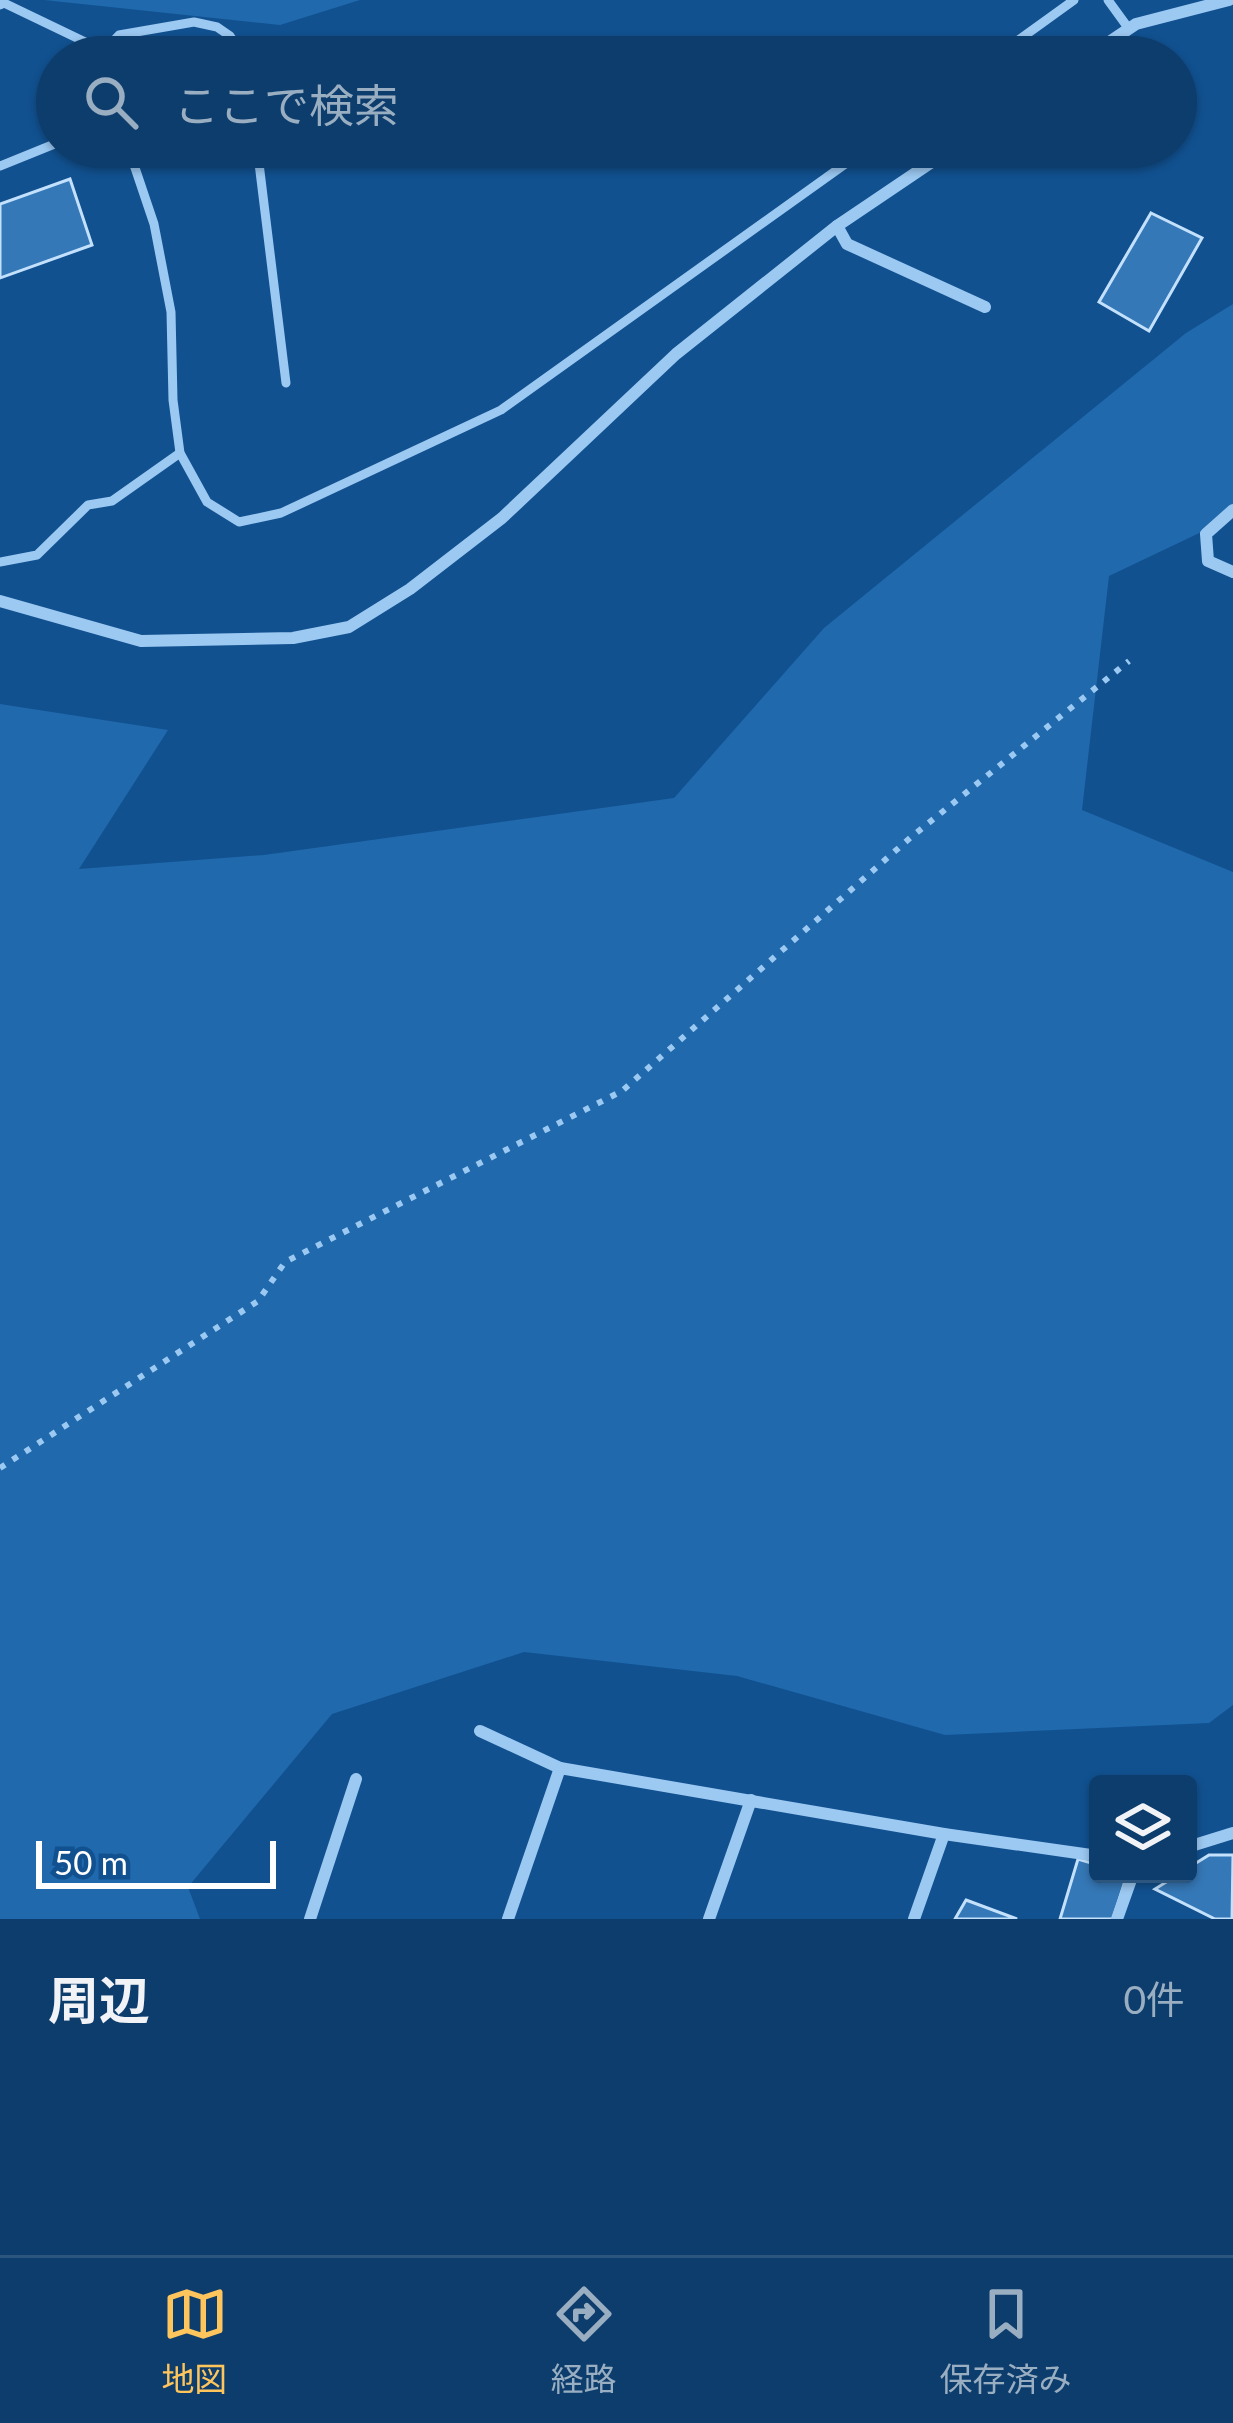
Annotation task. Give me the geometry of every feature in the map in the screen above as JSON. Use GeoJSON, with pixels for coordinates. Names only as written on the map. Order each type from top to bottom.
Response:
{"type":"FeatureCollection","features":[{"type":"Feature","properties":{"kind":"street"},"geometry":{"type":"LineString","coordinates":[[1117,36],[1136,24],[1229,0]]}},
{"type":"Feature","properties":{"kind":"street"},"geometry":{"type":"LineString","coordinates":[[0,601],[141,641],[293,638],[349,627],[410,589],[502,518],[676,354],[837,226],[923,168]]}},
{"type":"Feature","properties":{"kind":"street"},"geometry":{"type":"LineString","coordinates":[[837,226],[847,244],[985,307]]}},
{"type":"Feature","properties":{"kind":"street"},"geometry":{"type":"LineString","coordinates":[[1233,510],[1206,534],[1208,561],[1233,572]]}},
{"type":"Feature","properties":{"kind":"street"},"geometry":{"type":"LineString","coordinates":[[481,1732],[560,1768],[1089,1855]]}},
{"type":"Feature","properties":{"kind":"street"},"geometry":{"type":"LineString","coordinates":[[508,1919],[560,1768]]}},
{"type":"Feature","properties":{"kind":"street"},"geometry":{"type":"LineString","coordinates":[[310,1919],[356,1779]]}},
{"type":"Feature","properties":{"kind":"street"},"geometry":{"type":"LineString","coordinates":[[709,1919],[752,1800]]}},
{"type":"Feature","properties":{"kind":"street"},"geometry":{"type":"LineString","coordinates":[[1197,1843],[1233,1833]]}},
{"type":"Feature","properties":{"kind":"street"},"geometry":{"type":"LineString","coordinates":[[914,1919],[944,1834]]}},
{"type":"Feature","properties":{"kind":"street"},"geometry":{"type":"LineString","coordinates":[[1117,1919],[1129,1883]]}},
{"type":"Feature","properties":{"kind":"lane"},"geometry":{"type":"LineString","coordinates":[[1023,36],[1074,0]]}},
{"type":"Feature","properties":{"kind":"lane"},"geometry":{"type":"LineString","coordinates":[[1108,0],[1129,28]]}},
{"type":"Feature","properties":{"kind":"lane"},"geometry":{"type":"LineString","coordinates":[[0,5],[69,36]]}},
{"type":"Feature","properties":{"kind":"lane"},"geometry":{"type":"LineString","coordinates":[[118,36],[194,22],[218,27],[231,36]]}},
{"type":"Feature","properties":{"kind":"lane"},"geometry":{"type":"LineString","coordinates":[[0,166],[36,151]]}},
{"type":"Feature","properties":{"kind":"lane"},"geometry":{"type":"LineString","coordinates":[[135,168],[154,224],[168,291],[172,400],[180,453],[207,502],[239,522],[281,513],[501,410],[840,168]]}},
{"type":"Feature","properties":{"kind":"lane"},"geometry":{"type":"LineString","coordinates":[[260,168],[286,383]]}},
{"type":"Feature","properties":{"kind":"lane"},"geometry":{"type":"LineString","coordinates":[[0,562],[37,555],[88,505],[112,501],[180,453]]}},
{"type":"Feature","properties":{"kind":"path"},"geometry":{"type":"LineString","coordinates":[[0,1468],[259,1300],[284,1262],[622,1091],[910,838],[1129,661]]}},
{"type":"Feature","properties":{"kind":"shaded area"},"geometry":{"type":"Polygon","coordinates":[[[44,0],[360,0],[280,25],[44,0]]]}},
{"type":"Feature","properties":{"kind":"shaded area"},"geometry":{"type":"Polygon","coordinates":[[[1233,304],[1233,517],[1109,576],[1082,810],[1233,872],[1233,1705],[1209,1723],[945,1735],[737,1676],[524,1652],[332,1714],[188,1887],[200,1919],[0,1919],[0,704],[168,730],[79,869],[264,855],[674,798],[824,628],[1186,333],[1233,304]]]}},
{"type":"Feature","properties":{"kind":"building"},"geometry":{"type":"Polygon","coordinates":[[[70,179],[92,245],[0,278],[0,204],[70,179]]]}},
{"type":"Feature","properties":{"kind":"building"},"geometry":{"type":"Polygon","coordinates":[[[1151,213],[1202,238],[1149,331],[1099,302],[1151,213]]]}},
{"type":"Feature","properties":{"kind":"building"},"geometry":{"type":"Polygon","coordinates":[[[1209,1855],[1233,1855],[1232,1919],[1215,1919],[1155,1889],[1165,1883],[1197,1883],[1197,1862],[1209,1855]]]}},
{"type":"Feature","properties":{"kind":"building"},"geometry":{"type":"Polygon","coordinates":[[[1078,1859],[1089,1862],[1089,1883],[1124,1883],[1113,1919],[1060,1919],[1078,1859]]]}},
{"type":"Feature","properties":{"kind":"building"},"geometry":{"type":"Polygon","coordinates":[[[966,1900],[1017,1919],[955,1919],[966,1900]]]}}]}
